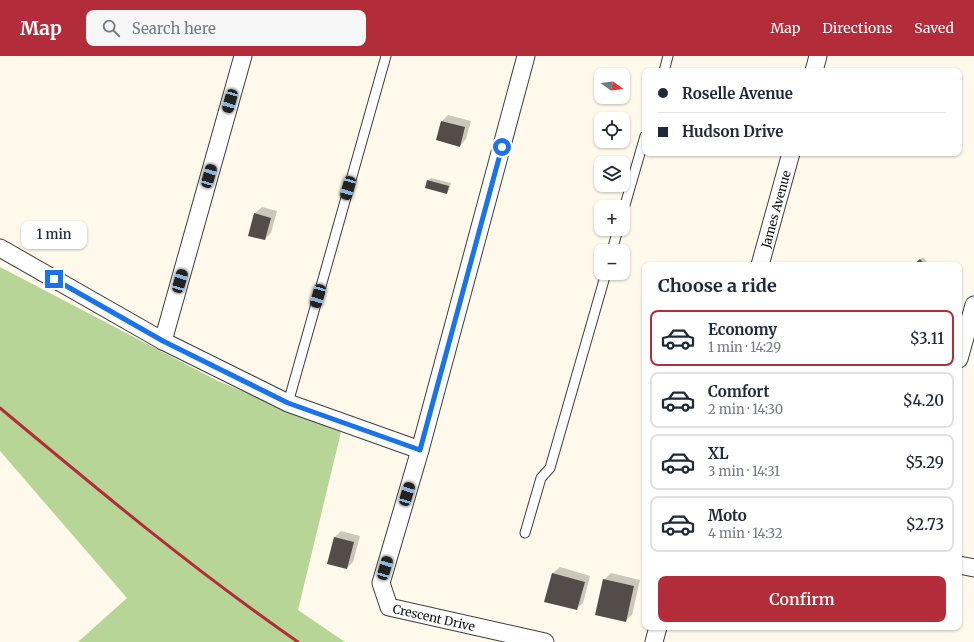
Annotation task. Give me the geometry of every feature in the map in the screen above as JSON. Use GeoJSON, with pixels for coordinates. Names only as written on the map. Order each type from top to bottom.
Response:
{"type":"FeatureCollection","features":[{"type":"Feature","properties":{"kind":"street"},"geometry":{"type":"LineString","coordinates":[[163,341],[243,56]]}},
{"type":"Feature","properties":{"kind":"street"},"geometry":{"type":"LineString","coordinates":[[0,248],[163,341],[288,403],[420,450],[526,56]]}},
{"type":"Feature","properties":{"kind":"street"},"geometry":{"type":"LineString","coordinates":[[815,68],[818,56]]}},
{"type":"Feature","properties":{"kind":"street","name":"James Avenue"},"geometry":{"type":"LineString","coordinates":[[761,262],[790,156]]}},
{"type":"Feature","properties":{"kind":"street"},"geometry":{"type":"LineString","coordinates":[[962,348],[974,305]]}},
{"type":"Feature","properties":{"kind":"street","name":"Crescent Drive"},"geometry":{"type":"LineString","coordinates":[[420,450],[381,583],[389,607],[545,642]]}},
{"type":"Feature","properties":{"kind":"street"},"geometry":{"type":"LineString","coordinates":[[962,566],[974,568]]}},
{"type":"Feature","properties":{"kind":"street"},"geometry":{"type":"LineString","coordinates":[[654,642],[657,630]]}},
{"type":"Feature","properties":{"kind":"lane"},"geometry":{"type":"LineString","coordinates":[[288,403],[386,56]]}},
{"type":"Feature","properties":{"kind":"lane"},"geometry":{"type":"LineString","coordinates":[[665,68],[668,56]]}},
{"type":"Feature","properties":{"kind":"lane"},"geometry":{"type":"LineString","coordinates":[[626,200],[642,146]]}},
{"type":"Feature","properties":{"kind":"lane"},"geometry":{"type":"LineString","coordinates":[[525,533],[541,478],[550,468],[604,280]]}},
{"type":"Feature","properties":{"kind":"green space"},"geometry":{"type":"Polygon","coordinates":[[[0,267],[218,381],[341,432],[298,610],[345,642],[78,642],[127,598],[0,451],[0,267]]]}},
{"type":"Feature","properties":{"kind":"building"},"geometry":{"type":"Polygon","coordinates":[[[441,121],[465,127],[460,147],[436,140],[441,121]]]}},
{"type":"Feature","properties":{"kind":"building"},"geometry":{"type":"Polygon","coordinates":[[[427,180],[449,186],[447,194],[425,188],[427,180]]]}},
{"type":"Feature","properties":{"kind":"building"},"geometry":{"type":"Polygon","coordinates":[[[254,213],[271,218],[265,240],[248,236],[254,213]]]}},
{"type":"Feature","properties":{"kind":"building"},"geometry":{"type":"Polygon","coordinates":[[[334,537],[354,542],[347,569],[327,564],[334,537]]]}},
{"type":"Feature","properties":{"kind":"building"},"geometry":{"type":"Polygon","coordinates":[[[552,573],[585,582],[577,610],[544,602],[552,573]]]}},
{"type":"Feature","properties":{"kind":"building"},"geometry":{"type":"Polygon","coordinates":[[[603,579],[634,586],[626,622],[595,615],[603,579]]]}},
{"type":"Feature","properties":{"kind":"railway"},"geometry":{"type":"LineString","coordinates":[[0,408],[109,499],[184,558],[259,615],[298,642]]}},
{"type":"Feature","properties":{"kind":"route"},"geometry":{"type":"LineString","coordinates":[[54,279],[163,341],[288,403],[420,450],[502,147]]}}]}
